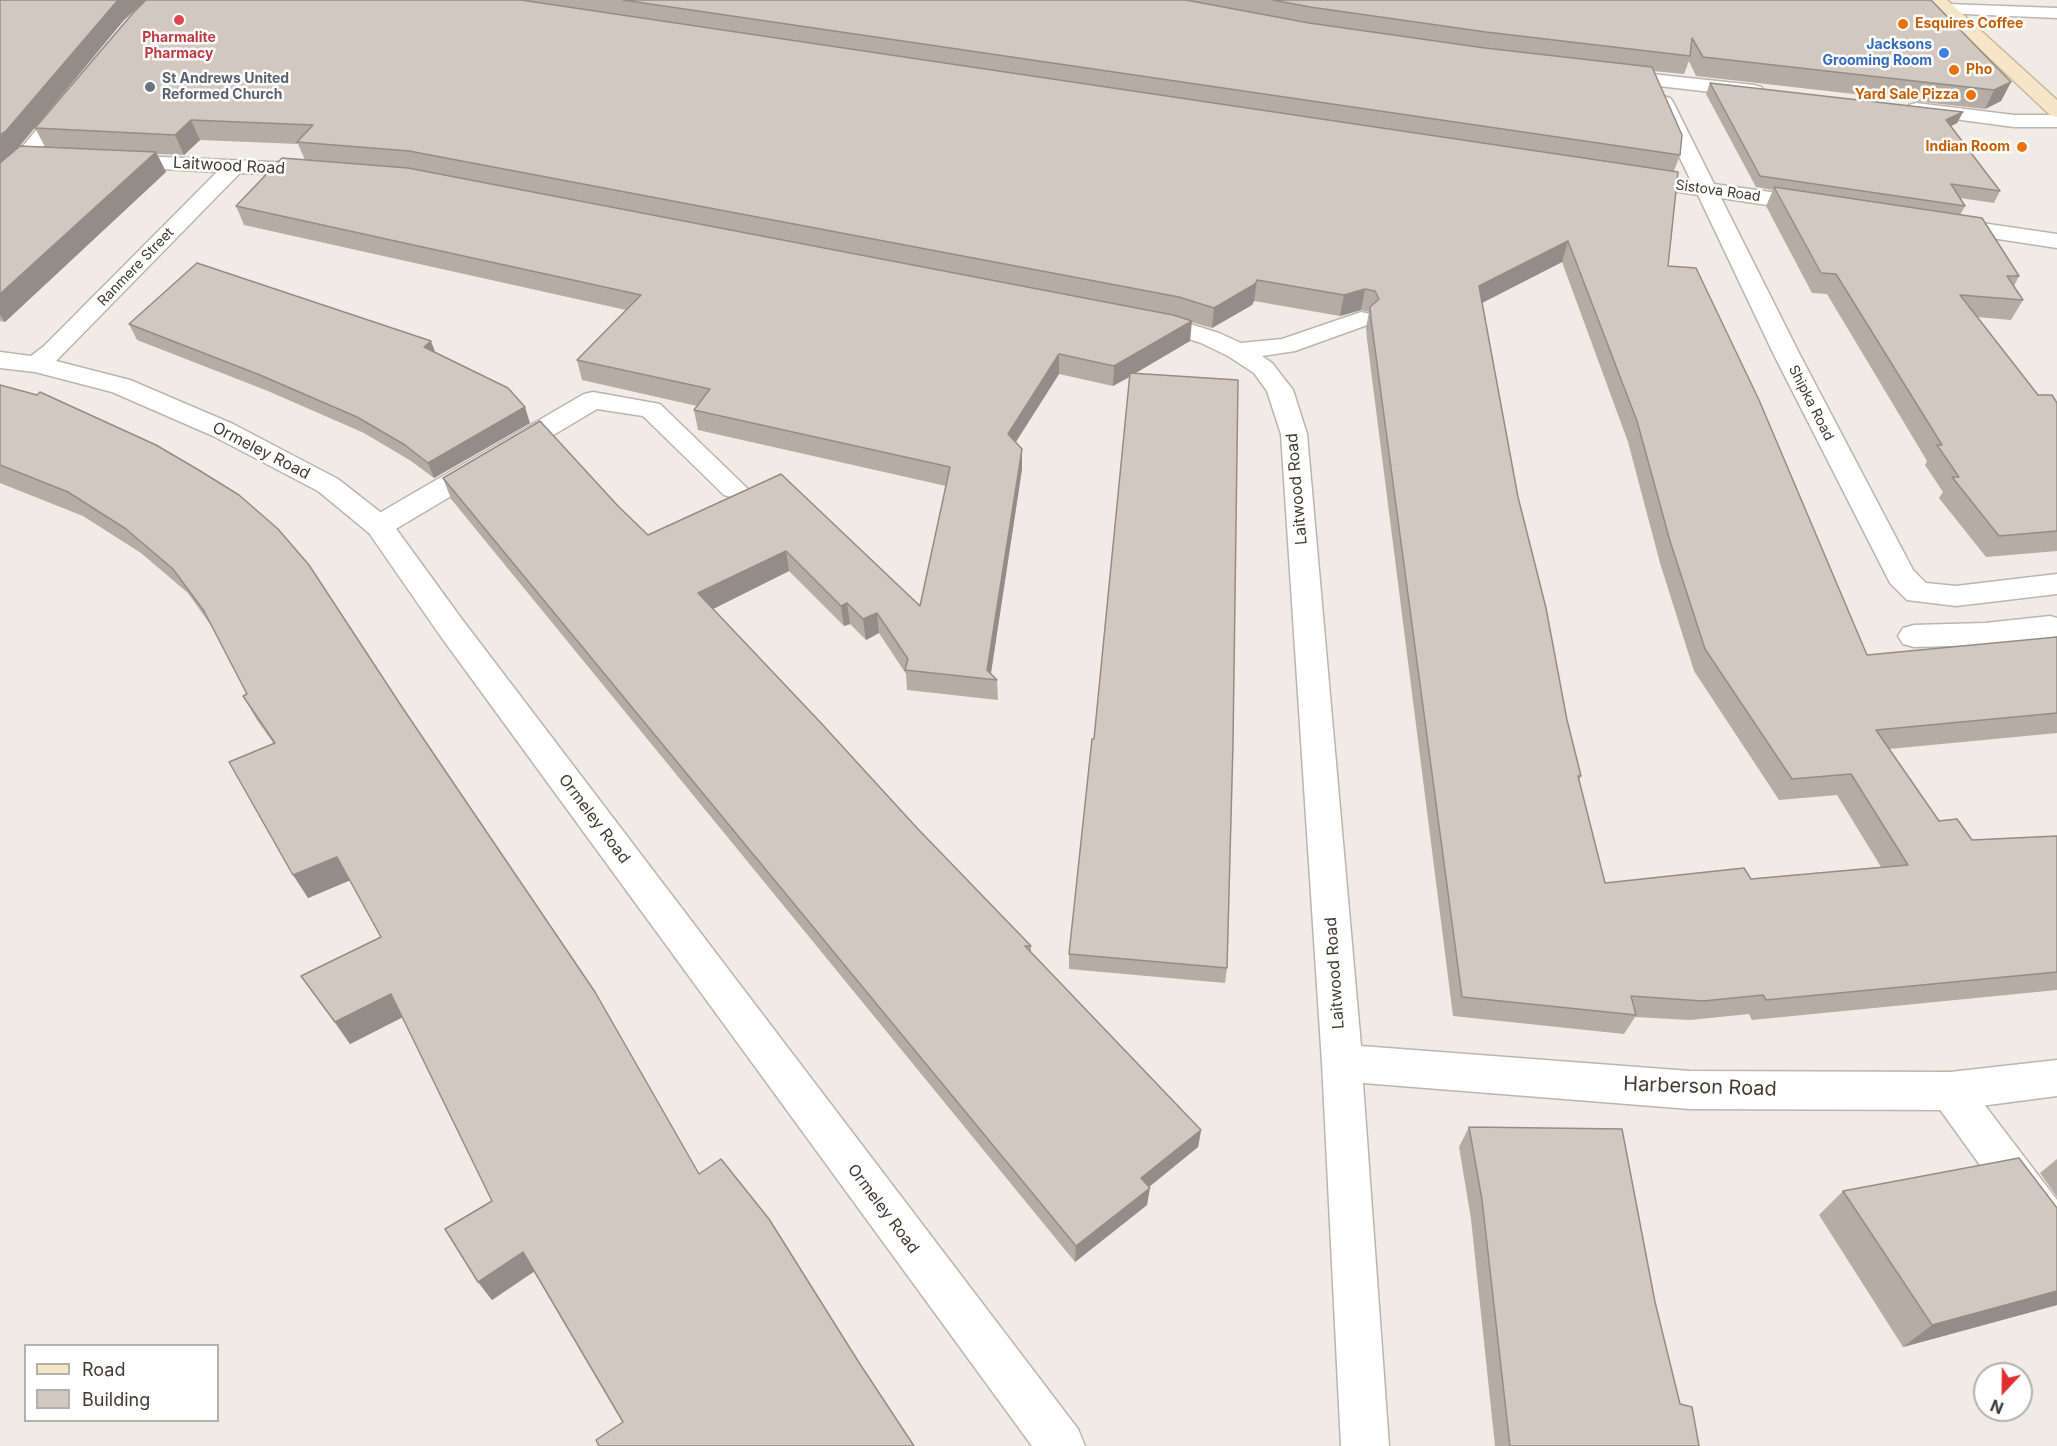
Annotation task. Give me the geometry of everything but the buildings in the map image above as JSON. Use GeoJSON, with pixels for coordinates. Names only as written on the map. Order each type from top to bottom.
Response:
{"type":"FeatureCollection","features":[{"type":"Feature","properties":{"kind":"main road"},"geometry":{"type":"LineString","coordinates":[[1942,4],[2057,111]]}},
{"type":"Feature","properties":{"kind":"street"},"geometry":{"type":"LineString","coordinates":[[1942,4],[2057,13]]}},
{"type":"Feature","properties":{"kind":"street"},"geometry":{"type":"LineString","coordinates":[[1591,73],[1770,93]]}},
{"type":"Feature","properties":{"kind":"street","name":"Shipka Road"},"geometry":{"type":"LineString","coordinates":[[1657,81],[1656,87],[1705,190],[1901,576],[1918,593],[1956,596],[2057,584]]}},
{"type":"Feature","properties":{"kind":"street"},"geometry":{"type":"LineString","coordinates":[[0,178],[25,156],[79,91]]}},
{"type":"Feature","properties":{"kind":"street"},"geometry":{"type":"LineString","coordinates":[[1894,106],[2014,121],[2057,121]]}},
{"type":"Feature","properties":{"kind":"street"},"geometry":{"type":"LineString","coordinates":[[25,156],[60,158]]}},
{"type":"Feature","properties":{"kind":"street","name":"Laitwood Road"},"geometry":{"type":"LineString","coordinates":[[92,160],[349,173]]}},
{"type":"Feature","properties":{"kind":"street","name":"Ranmere Street"},"geometry":{"type":"LineString","coordinates":[[36,364],[59,345],[234,166]]}},
{"type":"Feature","properties":{"kind":"street","name":"Sistova Road"},"geometry":{"type":"LineString","coordinates":[[1616,176],[1834,208]]}},
{"type":"Feature","properties":{"kind":"street"},"geometry":{"type":"LineString","coordinates":[[1928,222],[2057,241]]}},
{"type":"Feature","properties":{"kind":"street","name":"Laitwood Road"},"geometry":{"type":"LineString","coordinates":[[1118,316],[1177,327],[1210,338],[1237,351],[1263,368],[1280,390],[1294,434],[1342,1063],[1365,1446]]}},
{"type":"Feature","properties":{"kind":"street"},"geometry":{"type":"LineString","coordinates":[[1237,351],[1286,346],[1361,319]]}},
{"type":"Feature","properties":{"kind":"street","name":"Ormeley Road"},"geometry":{"type":"LineString","coordinates":[[0,360],[36,364],[121,386],[223,430],[328,485],[379,526],[450,626],[1061,1446]]}},
{"type":"Feature","properties":{"kind":"street"},"geometry":{"type":"LineString","coordinates":[[379,526],[593,400],[651,410],[734,489]]}},
{"type":"Feature","properties":{"kind":"street"},"geometry":{"type":"LineString","coordinates":[[1956,596],[1985,634]]}},
{"type":"Feature","properties":{"kind":"street"},"geometry":{"type":"LineString","coordinates":[[1914,636],[1985,634],[2050,627]]}},
{"type":"Feature","properties":{"kind":"street","name":"Harberson Road"},"geometry":{"type":"LineString","coordinates":[[1342,1063],[1690,1090],[1950,1090],[2057,1078]]}},
{"type":"Feature","properties":{"kind":"street"},"geometry":{"type":"LineString","coordinates":[[1950,1090],[2057,1236]]}},
{"type":"Feature","properties":{"kind":"place","name":"Pharmalite Pharmacy"},"geometry":{"type":"Point","coordinates":[179,20]}},
{"type":"Feature","properties":{"kind":"place","name":"Esquires Coffee"},"geometry":{"type":"Point","coordinates":[1903,24]}},
{"type":"Feature","properties":{"kind":"place","name":"Jacksons Grooming Room"},"geometry":{"type":"Point","coordinates":[1944,53]}},
{"type":"Feature","properties":{"kind":"place","name":"Pho"},"geometry":{"type":"Point","coordinates":[1954,70]}},
{"type":"Feature","properties":{"kind":"place","name":"St Andrews United Reformed Church"},"geometry":{"type":"Point","coordinates":[150,87]}},
{"type":"Feature","properties":{"kind":"place","name":"Yard Sale Pizza"},"geometry":{"type":"Point","coordinates":[1971,95]}},
{"type":"Feature","properties":{"kind":"place","name":"Indian Room"},"geometry":{"type":"Point","coordinates":[2022,147]}}]}
